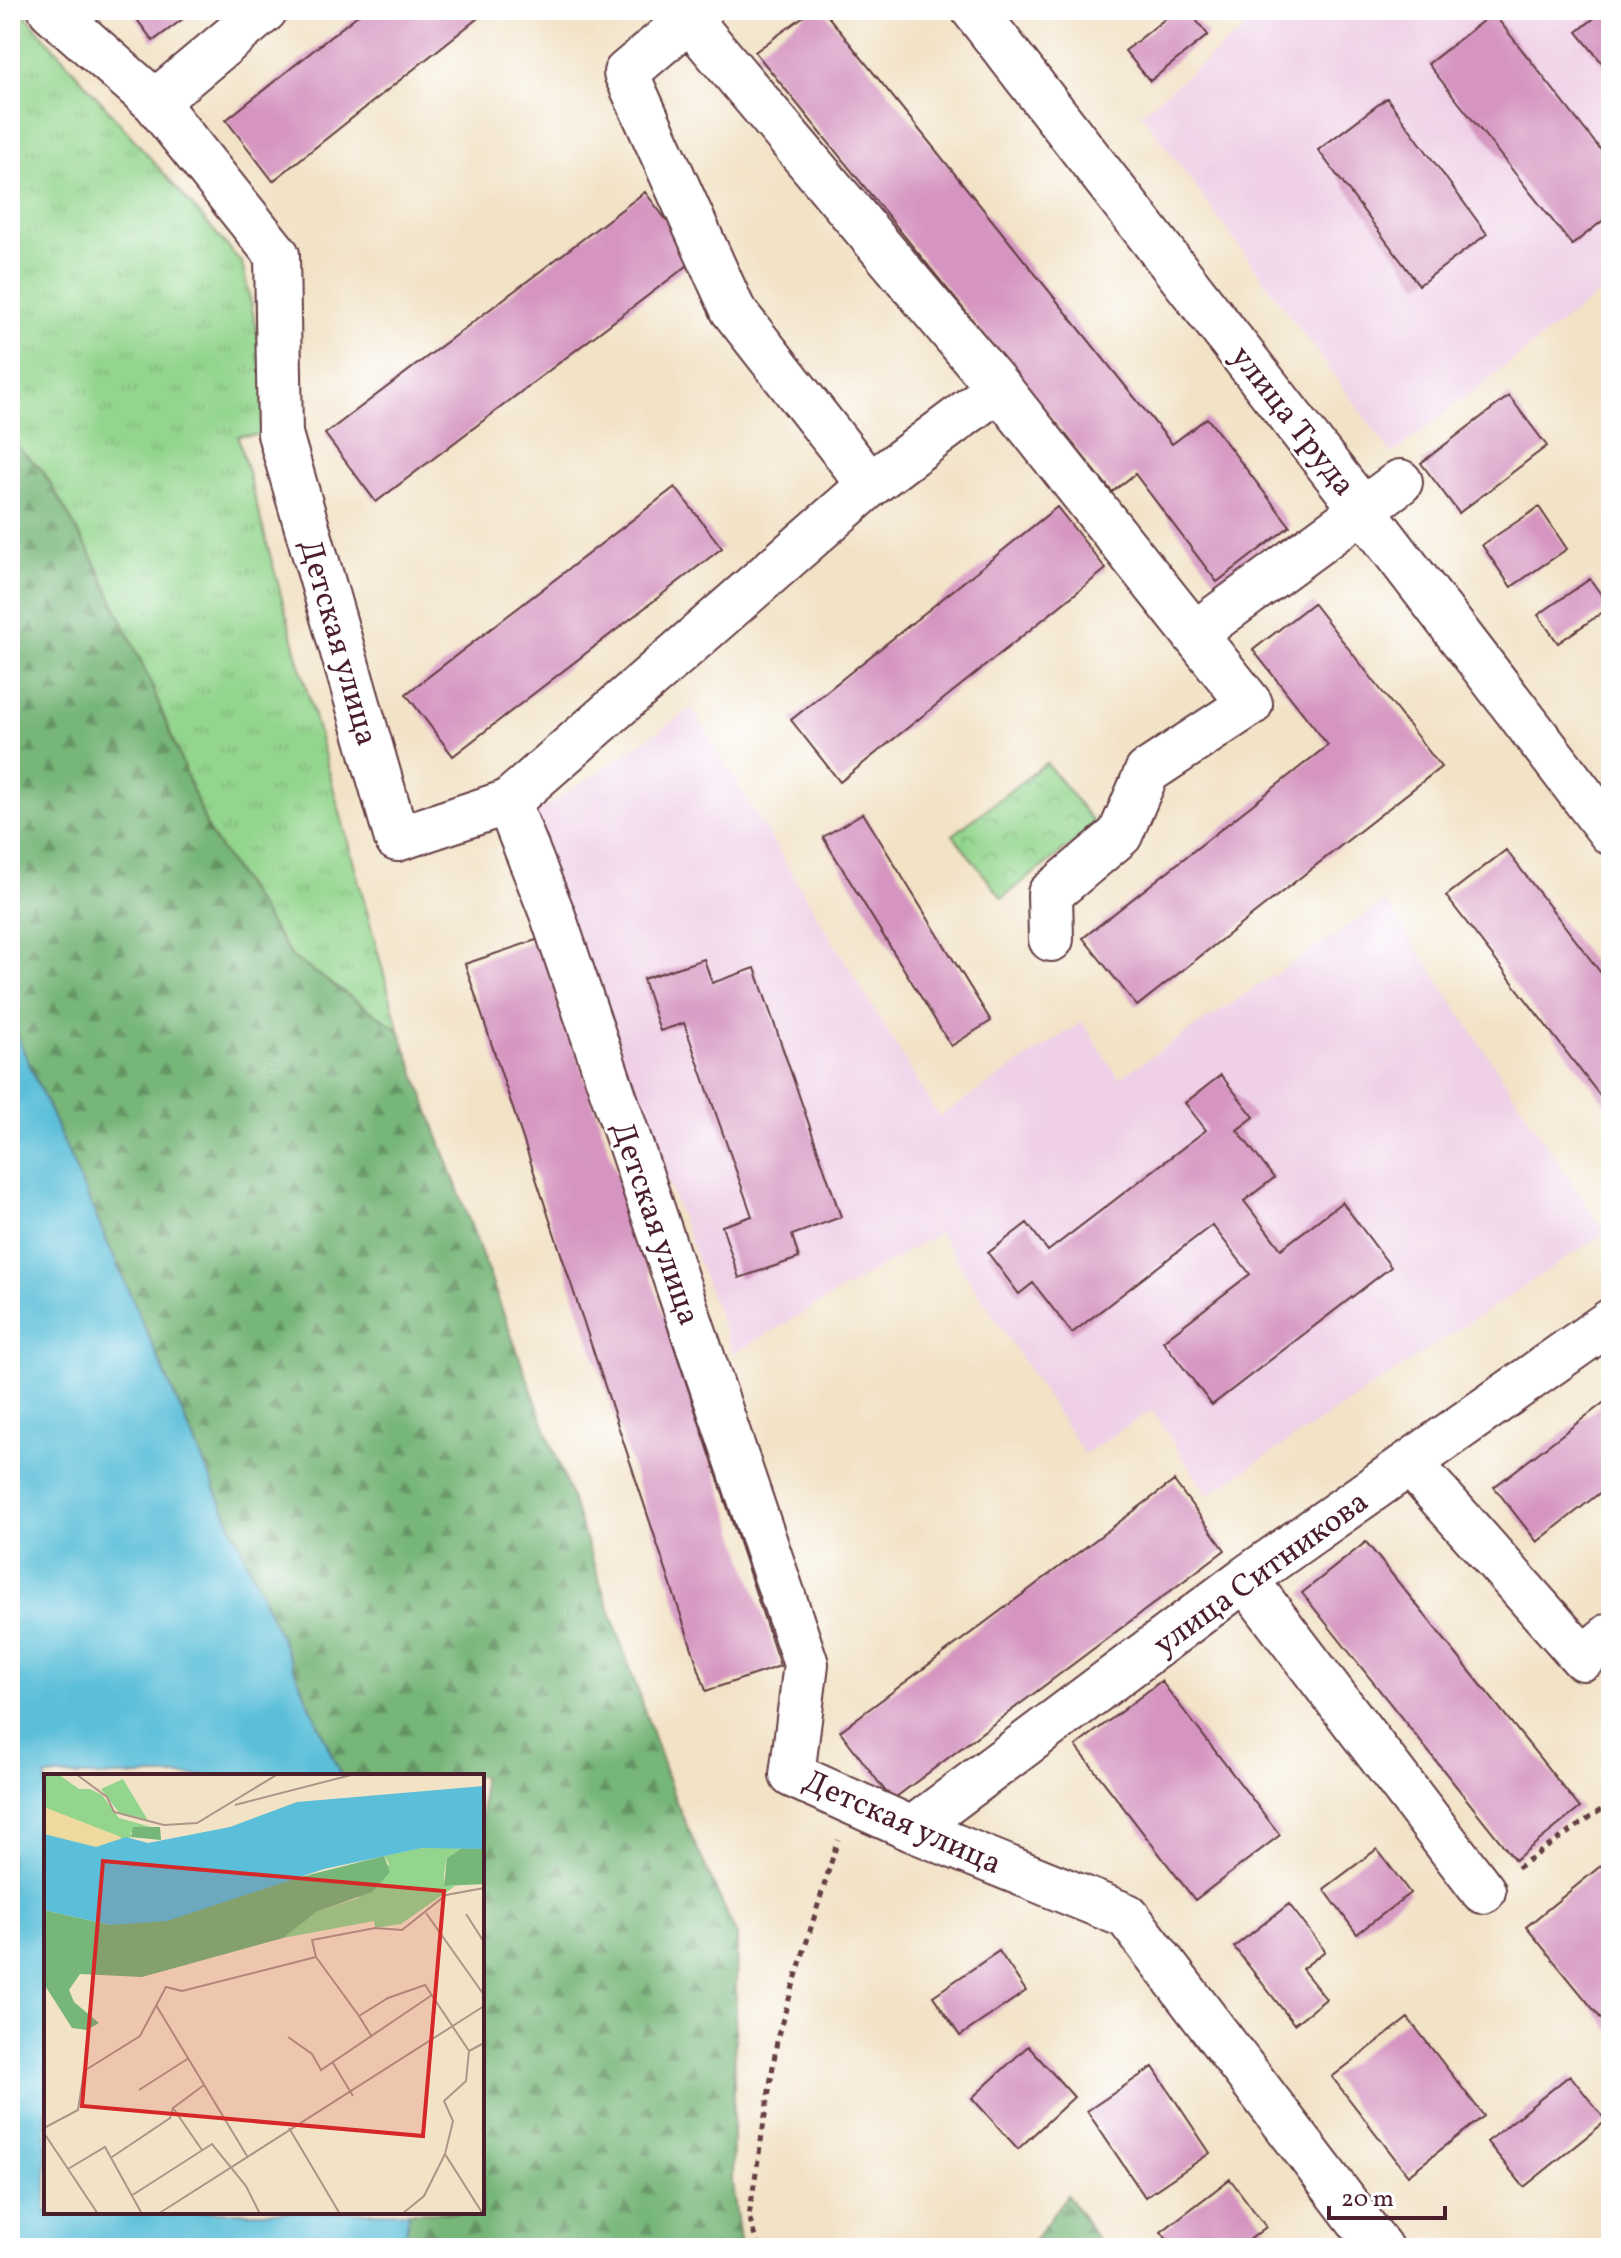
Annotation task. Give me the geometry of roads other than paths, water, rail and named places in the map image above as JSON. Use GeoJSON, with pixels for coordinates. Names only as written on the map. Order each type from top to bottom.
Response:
{"type":"FeatureCollection","features":[{"type":"Feature","properties":{"kind":"street"},"geometry":{"type":"LineString","coordinates":[[51,10],[155,102],[265,10]]}},
{"type":"Feature","properties":{"kind":"street","name":"улица Труда"},"geometry":{"type":"LineString","coordinates":[[974,10],[1611,833]]}},
{"type":"Feature","properties":{"kind":"street"},"geometry":{"type":"LineString","coordinates":[[870,485],[733,310],[626,73],[695,15],[999,388],[1250,704],[1147,772],[1120,835],[1050,894],[1051,939]]}},
{"type":"Feature","properties":{"kind":"street","name":"Детская улица"},"geometry":{"type":"LineString","coordinates":[[155,102],[277,255],[280,434],[397,839],[508,802],[553,916],[806,1664],[792,1775],[912,1829],[1127,1916],[1380,2248]]}},
{"type":"Feature","properties":{"kind":"street"},"geometry":{"type":"LineString","coordinates":[[508,802],[870,485],[999,388]]}},
{"type":"Feature","properties":{"kind":"street"},"geometry":{"type":"LineString","coordinates":[[1194,634],[1400,482]]}},
{"type":"Feature","properties":{"kind":"street","name":"улица Ситникова"},"geometry":{"type":"LineString","coordinates":[[912,1829],[1245,1579],[1611,1321]]}},
{"type":"Feature","properties":{"kind":"street"},"geometry":{"type":"LineString","coordinates":[[1411,1464],[1602,1653]]}},
{"type":"Feature","properties":{"kind":"street"},"geometry":{"type":"LineString","coordinates":[[1245,1579],[1483,1891]]}},
{"type":"Feature","properties":{"kind":"water"},"geometry":{"type":"Polygon","coordinates":[[[10,1020],[340,1774],[44,1774],[44,2214],[409,2214],[404,2248],[10,2248],[10,1020]]]}}]}
